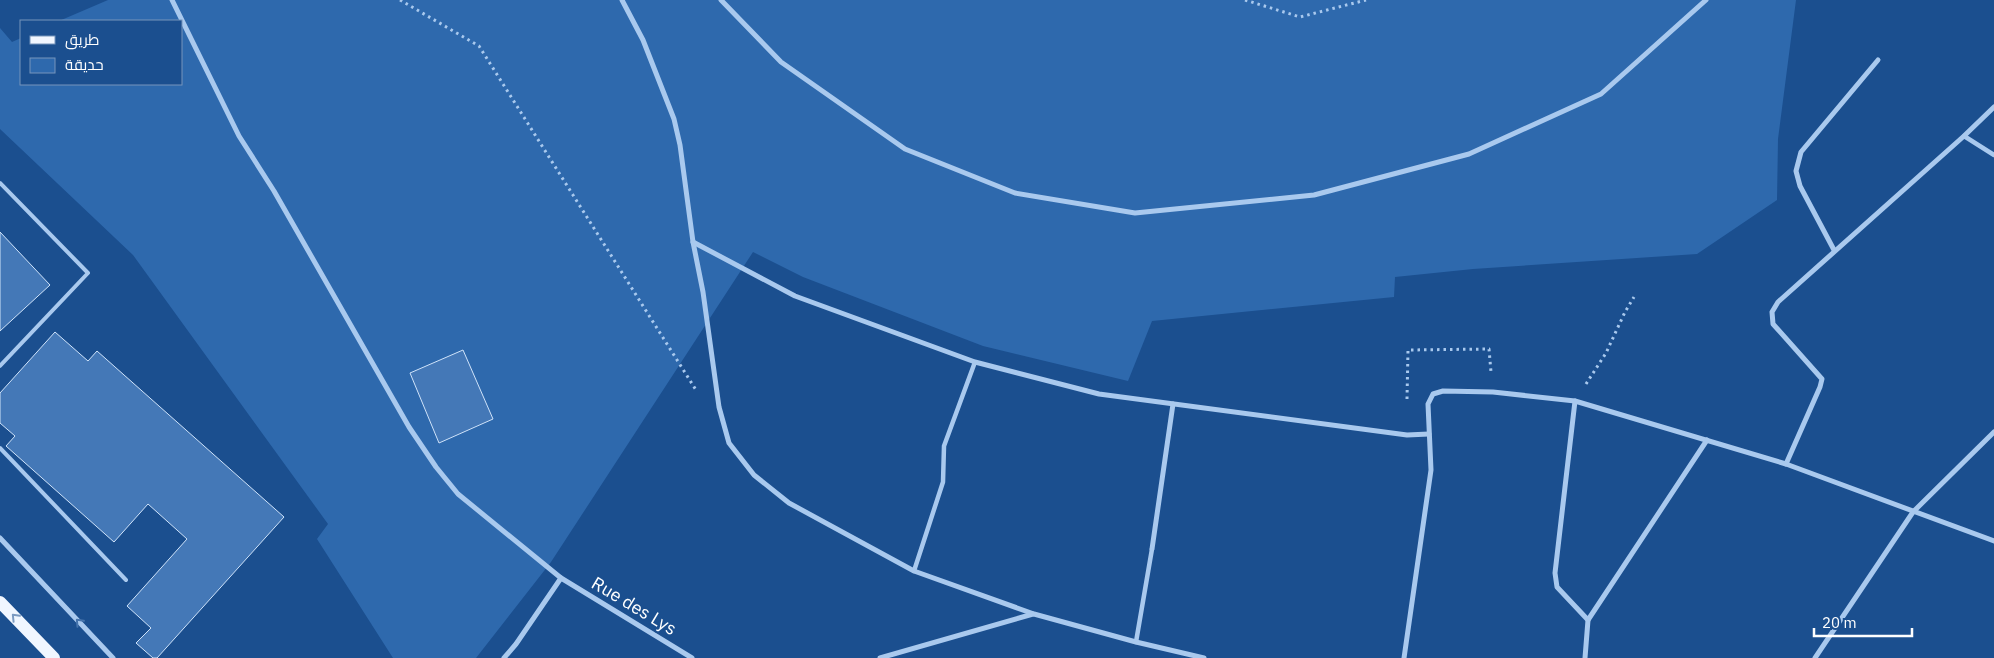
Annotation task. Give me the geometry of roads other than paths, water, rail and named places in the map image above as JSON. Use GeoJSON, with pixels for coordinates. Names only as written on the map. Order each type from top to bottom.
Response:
{"type":"FeatureCollection","features":[{"type":"Feature","properties":{"kind":"main road"},"geometry":{"type":"LineString","coordinates":[[0,602],[54,658]]}},
{"type":"Feature","properties":{"kind":"street","name":"Rue des Lys"},"geometry":{"type":"LineString","coordinates":[[172,0],[182,20]]}},
{"type":"Feature","properties":{"kind":"street"},"geometry":{"type":"LineString","coordinates":[[622,0],[643,40],[674,119],[680,145],[693,242],[703,292],[719,407],[729,443],[754,475],[789,503],[914,571],[1034,614],[1136,642],[1204,658]]}},
{"type":"Feature","properties":{"kind":"street"},"geometry":{"type":"LineString","coordinates":[[721,0],[781,62],[905,149],[1015,194],[1134,213],[1314,196],[1469,154],[1601,94],[1706,0]]}},
{"type":"Feature","properties":{"kind":"street","name":"Rue des Lys"},"geometry":{"type":"LineString","coordinates":[[182,20],[239,136],[274,191],[421,447],[458,494],[561,578],[692,658]]}},
{"type":"Feature","properties":{"kind":"street"},"geometry":{"type":"LineString","coordinates":[[1834,250],[1800,186],[1796,171],[1801,152],[1878,60]]}},
{"type":"Feature","properties":{"kind":"street"},"geometry":{"type":"LineString","coordinates":[[1786,464],[1822,379],[1773,324],[1772,312],[1778,302],[1834,250],[1964,136],[1994,106]]}},
{"type":"Feature","properties":{"kind":"street"},"geometry":{"type":"LineString","coordinates":[[1964,136],[1994,156]]}},
{"type":"Feature","properties":{"kind":"street"},"geometry":{"type":"LineString","coordinates":[[693,242],[796,296],[975,362],[1099,394],[1407,436],[1429,434]]}},
{"type":"Feature","properties":{"kind":"street"},"geometry":{"type":"LineString","coordinates":[[914,571],[943,482],[944,446],[975,362]]}},
{"type":"Feature","properties":{"kind":"street"},"geometry":{"type":"LineString","coordinates":[[1404,658],[1431,470],[1428,404],[1433,394],[1443,391],[1493,392],[1575,401],[1786,464],[1994,541]]}},
{"type":"Feature","properties":{"kind":"street"},"geometry":{"type":"LineString","coordinates":[[1575,401],[1555,574],[1557,587],[1588,620]]}},
{"type":"Feature","properties":{"kind":"street"},"geometry":{"type":"LineString","coordinates":[[1136,642],[1152,549],[1173,404]]}},
{"type":"Feature","properties":{"kind":"street"},"geometry":{"type":"LineString","coordinates":[[1815,658],[1913,512],[1994,432]]}},
{"type":"Feature","properties":{"kind":"street"},"geometry":{"type":"LineString","coordinates":[[1585,658],[1588,620],[1707,440]]}},
{"type":"Feature","properties":{"kind":"street"},"geometry":{"type":"LineString","coordinates":[[0,538],[113,658]]}},
{"type":"Feature","properties":{"kind":"street"},"geometry":{"type":"LineString","coordinates":[[504,658],[516,644],[561,578]]}},
{"type":"Feature","properties":{"kind":"street"},"geometry":{"type":"LineString","coordinates":[[880,658],[1034,614]]}},
{"type":"Feature","properties":{"kind":"lane"},"geometry":{"type":"LineString","coordinates":[[0,182],[88,273],[0,366]]}},
{"type":"Feature","properties":{"kind":"lane"},"geometry":{"type":"LineString","coordinates":[[0,448],[126,580]]}}]}
